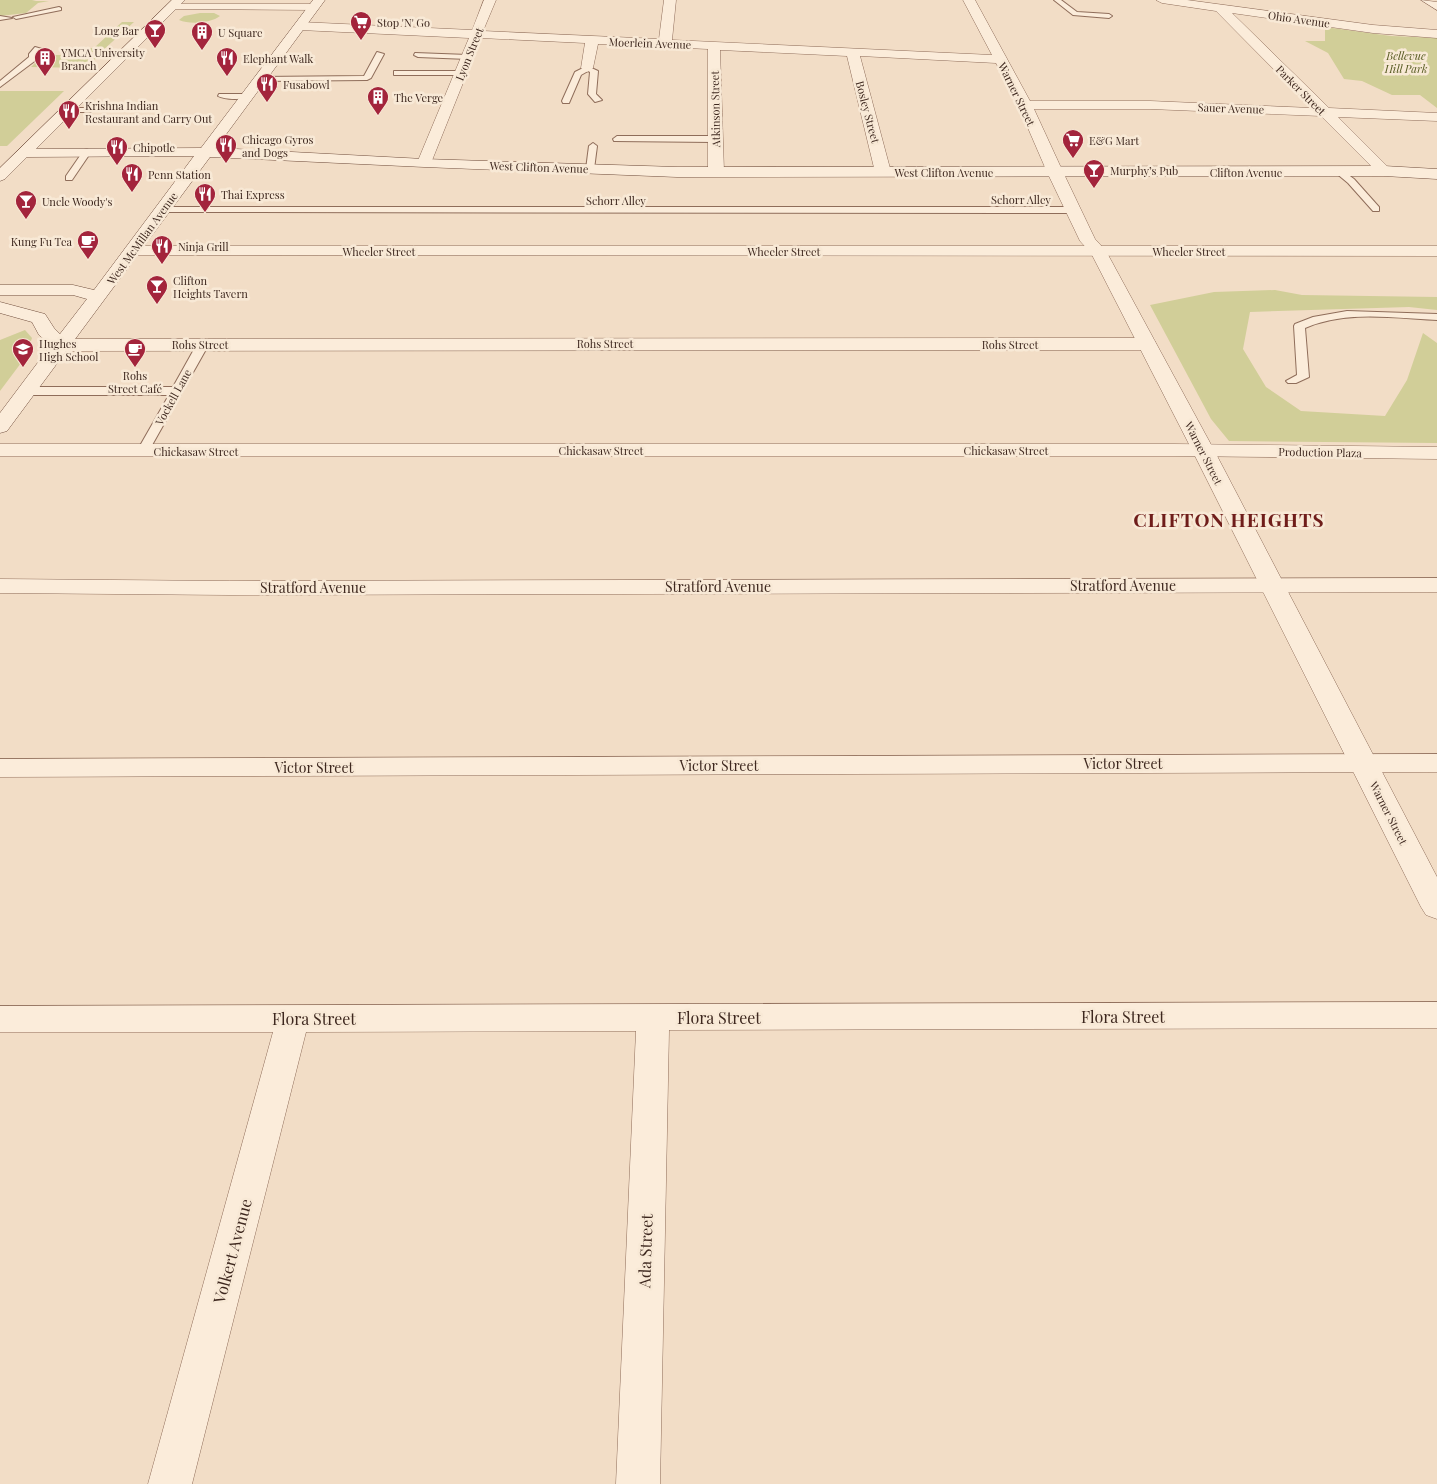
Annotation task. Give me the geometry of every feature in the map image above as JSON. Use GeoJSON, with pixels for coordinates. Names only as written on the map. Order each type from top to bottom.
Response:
{"type":"FeatureCollection","features":[{"type":"Feature","properties":{"kind":"street","name":"Lyon Street"},"geometry":{"type":"LineString","coordinates":[[424,163],[465,66],[490,0]]}},
{"type":"Feature","properties":{"kind":"street"},"geometry":{"type":"LineString","coordinates":[[665,43],[670,0]]}},
{"type":"Feature","properties":{"kind":"street","name":"Warner Street"},"geometry":{"type":"LineString","coordinates":[[969,0],[1025,104],[1040,142],[1072,210],[1088,241],[1098,251],[1203,450],[1437,907]]}},
{"type":"Feature","properties":{"kind":"street","name":"Ohio Avenue"},"geometry":{"type":"LineString","coordinates":[[1169,0],[1373,30],[1437,34]]}},
{"type":"Feature","properties":{"kind":"street"},"geometry":{"type":"LineString","coordinates":[[1271,0],[1290,18]]}},
{"type":"Feature","properties":{"kind":"street"},"geometry":{"type":"LineString","coordinates":[[1427,0],[1437,8]]}},
{"type":"Feature","properties":{"kind":"street"},"geometry":{"type":"LineString","coordinates":[[0,176],[175,4],[317,3]]}},
{"type":"Feature","properties":{"kind":"street","name":"West McMillan Avenue"},"geometry":{"type":"LineString","coordinates":[[0,427],[317,3]]}},
{"type":"Feature","properties":{"kind":"street","name":"Parker Street"},"geometry":{"type":"LineString","coordinates":[[1220,8],[1384,171]]}},
{"type":"Feature","properties":{"kind":"street","name":"Moerlein Avenue"},"geometry":{"type":"LineString","coordinates":[[300,26],[1001,59]]}},
{"type":"Feature","properties":{"kind":"street"},"geometry":{"type":"LineString","coordinates":[[587,68],[592,41]]}},
{"type":"Feature","properties":{"kind":"street","name":"Atkinson Street"},"geometry":{"type":"LineString","coordinates":[[714,46],[716,172]]}},
{"type":"Feature","properties":{"kind":"street","name":"Bosley Street"},"geometry":{"type":"LineString","coordinates":[[852,53],[884,172]]}},
{"type":"Feature","properties":{"kind":"street","name":"Sauer Avenue"},"geometry":{"type":"LineString","coordinates":[[1025,104],[1150,105],[1437,117]]}},
{"type":"Feature","properties":{"kind":"street","name":"West Clifton Avenue"},"geometry":{"type":"LineString","coordinates":[[23,153],[206,152],[424,163],[716,172],[1055,172]]}},
{"type":"Feature","properties":{"kind":"street","name":"Clifton Avenue"},"geometry":{"type":"LineString","coordinates":[[1055,172],[1384,171],[1437,174]]}},
{"type":"Feature","properties":{"kind":"street","name":"Wheeler Street"},"geometry":{"type":"LineString","coordinates":[[132,251],[1437,251]]}},
{"type":"Feature","properties":{"kind":"street"},"geometry":{"type":"LineString","coordinates":[[0,290],[72,290],[98,296]]}},
{"type":"Feature","properties":{"kind":"street"},"geometry":{"type":"LineString","coordinates":[[0,306],[61,304],[98,296]]}},
{"type":"Feature","properties":{"kind":"street"},"geometry":{"type":"LineString","coordinates":[[0,306],[39,318],[46,331],[62,345]]}},
{"type":"Feature","properties":{"kind":"street","name":"Rohs Street"},"geometry":{"type":"LineString","coordinates":[[62,345],[1147,344]]}},
{"type":"Feature","properties":{"kind":"street","name":"Chickasaw Street"},"geometry":{"type":"LineString","coordinates":[[0,450],[1203,450]]}},
{"type":"Feature","properties":{"kind":"street","name":"Production Plaza"},"geometry":{"type":"LineString","coordinates":[[1203,450],[1437,453]]}},
{"type":"Feature","properties":{"kind":"street","name":"Stratford Avenue"},"geometry":{"type":"LineString","coordinates":[[0,586],[228,588],[1437,585]]}},
{"type":"Feature","properties":{"kind":"street","name":"Victor Street"},"geometry":{"type":"LineString","coordinates":[[0,768],[1437,763]]}},
{"type":"Feature","properties":{"kind":"street","name":"Flora Street"},"geometry":{"type":"LineString","coordinates":[[0,1019],[1437,1015]]}},
{"type":"Feature","properties":{"kind":"street","name":"Volkert Avenue"},"geometry":{"type":"LineString","coordinates":[[170,1484],[292,1018]]}},
{"type":"Feature","properties":{"kind":"street","name":"Ada Street"},"geometry":{"type":"LineString","coordinates":[[638,1484],[653,1018]]}},
{"type":"Feature","properties":{"kind":"lane"},"geometry":{"type":"LineString","coordinates":[[1057,0],[1075,14],[1109,16]]}},
{"type":"Feature","properties":{"kind":"lane"},"geometry":{"type":"LineString","coordinates":[[0,18],[59,10]]}},
{"type":"Feature","properties":{"kind":"lane"},"geometry":{"type":"LineString","coordinates":[[0,85],[32,58],[38,49]]}},
{"type":"Feature","properties":{"kind":"lane"},"geometry":{"type":"LineString","coordinates":[[260,79],[367,78],[380,54]]}},
{"type":"Feature","properties":{"kind":"lane"},"geometry":{"type":"LineString","coordinates":[[418,55],[465,66]]}},
{"type":"Feature","properties":{"kind":"lane"},"geometry":{"type":"LineString","coordinates":[[401,65],[465,66]]}},
{"type":"Feature","properties":{"kind":"lane"},"geometry":{"type":"LineString","coordinates":[[397,73],[465,66]]}},
{"type":"Feature","properties":{"kind":"lane"},"geometry":{"type":"LineString","coordinates":[[566,101],[578,74],[587,68],[594,70],[592,94],[598,100]]}},
{"type":"Feature","properties":{"kind":"lane"},"geometry":{"type":"LineString","coordinates":[[222,96],[247,96]]}},
{"type":"Feature","properties":{"kind":"lane"},"geometry":{"type":"LineString","coordinates":[[68,110],[90,110]]}},
{"type":"Feature","properties":{"kind":"lane"},"geometry":{"type":"LineString","coordinates":[[617,140],[714,138]]}},
{"type":"Feature","properties":{"kind":"lane"},"geometry":{"type":"LineString","coordinates":[[590,169],[593,146]]}},
{"type":"Feature","properties":{"kind":"lane"},"geometry":{"type":"LineString","coordinates":[[69,178],[87,152]]}},
{"type":"Feature","properties":{"kind":"lane"},"geometry":{"type":"LineString","coordinates":[[1339,171],[1376,208]]}},
{"type":"Feature","properties":{"kind":"lane","name":"Schorr Alley"},"geometry":{"type":"LineString","coordinates":[[161,210],[1072,210]]}},
{"type":"Feature","properties":{"kind":"lane"},"geometry":{"type":"LineString","coordinates":[[1292,381],[1303,377],[1299,326],[1311,319],[1340,315],[1390,314],[1437,317]]}},
{"type":"Feature","properties":{"kind":"lane","name":"Vockell Lane"},"geometry":{"type":"LineString","coordinates":[[143,451],[203,344]]}},
{"type":"Feature","properties":{"kind":"lane"},"geometry":{"type":"LineString","coordinates":[[28,391],[175,391]]}},
{"type":"Feature","properties":{"kind":"green space"},"geometry":{"type":"Polygon","coordinates":[[[0,0],[49,1],[38,3],[26,13],[0,16],[0,0]]]}},
{"type":"Feature","properties":{"kind":"green space"},"geometry":{"type":"Polygon","coordinates":[[[214,13],[220,16],[200,22],[184,22],[179,20],[184,16],[214,13]]]}},
{"type":"Feature","properties":{"kind":"green space"},"geometry":{"type":"Polygon","coordinates":[[[122,22],[134,22],[101,52],[78,52],[82,48],[94,48],[122,22]]]}},
{"type":"Feature","properties":{"kind":"green space","name":"Bellevue Hill Park"},"geometry":{"type":"Polygon","coordinates":[[[1325,27],[1391,36],[1437,38],[1437,108],[1420,95],[1392,95],[1362,81],[1344,79],[1328,53],[1305,41],[1325,41],[1325,27]]]}},
{"type":"Feature","properties":{"kind":"green space"},"geometry":{"type":"Polygon","coordinates":[[[51,55],[99,55],[86,68],[31,67],[39,59],[46,59],[51,55]]]}},
{"type":"Feature","properties":{"kind":"green space"},"geometry":{"type":"Polygon","coordinates":[[[0,91],[64,91],[7,146],[0,146],[0,91]]]}},
{"type":"Feature","properties":{"kind":"green space"},"geometry":{"type":"Polygon","coordinates":[[[1275,290],[1302,295],[1437,297],[1437,310],[1409,307],[1250,312],[1243,349],[1266,387],[1301,411],[1385,416],[1407,380],[1423,333],[1437,343],[1437,443],[1229,441],[1211,419],[1150,305],[1214,292],[1275,290]]]}},
{"type":"Feature","properties":{"kind":"green space"},"geometry":{"type":"Polygon","coordinates":[[[25,330],[32,338],[28,350],[30,351],[0,391],[0,340],[25,330]]]}},
{"type":"Feature","properties":{"kind":"place","name":"Stop 'N' Go"},"geometry":{"type":"Point","coordinates":[361,41]}},
{"type":"Feature","properties":{"kind":"place","name":"Long Bar"},"geometry":{"type":"Point","coordinates":[155,49]}},
{"type":"Feature","properties":{"kind":"place","name":"U Square"},"geometry":{"type":"Point","coordinates":[202,51]}},
{"type":"Feature","properties":{"kind":"place","name":"YMCA University Branch"},"geometry":{"type":"Point","coordinates":[45,77]}},
{"type":"Feature","properties":{"kind":"place","name":"Elephant Walk"},"geometry":{"type":"Point","coordinates":[227,77]}},
{"type":"Feature","properties":{"kind":"place","name":"Fusabowl"},"geometry":{"type":"Point","coordinates":[267,103]}},
{"type":"Feature","properties":{"kind":"place","name":"The Verge"},"geometry":{"type":"Point","coordinates":[378,116]}},
{"type":"Feature","properties":{"kind":"place","name":"Krishna Indian Restaurant and Carry Out"},"geometry":{"type":"Point","coordinates":[69,130]}},
{"type":"Feature","properties":{"kind":"place","name":"E&G Mart"},"geometry":{"type":"Point","coordinates":[1073,159]}},
{"type":"Feature","properties":{"kind":"place","name":"Chicago Gyros and Dogs"},"geometry":{"type":"Point","coordinates":[226,164]}},
{"type":"Feature","properties":{"kind":"place","name":"Chipotle"},"geometry":{"type":"Point","coordinates":[117,166]}},
{"type":"Feature","properties":{"kind":"place","name":"Murphy’s Pub"},"geometry":{"type":"Point","coordinates":[1094,189]}},
{"type":"Feature","properties":{"kind":"place","name":"Penn Station"},"geometry":{"type":"Point","coordinates":[132,193]}},
{"type":"Feature","properties":{"kind":"place","name":"Thai Express"},"geometry":{"type":"Point","coordinates":[205,213]}},
{"type":"Feature","properties":{"kind":"place","name":"Uncle Woody's"},"geometry":{"type":"Point","coordinates":[26,220]}},
{"type":"Feature","properties":{"kind":"place","name":"Kung Fu Tea"},"geometry":{"type":"Point","coordinates":[88,260]}},
{"type":"Feature","properties":{"kind":"place","name":"Ninja Grill"},"geometry":{"type":"Point","coordinates":[162,265]}},
{"type":"Feature","properties":{"kind":"place","name":"Clifton Heights Tavern"},"geometry":{"type":"Point","coordinates":[157,305]}},
{"type":"Feature","properties":{"kind":"place","name":"Hughes High School"},"geometry":{"type":"Point","coordinates":[23,368]}},
{"type":"Feature","properties":{"kind":"place","name":"Rohs Street Café"},"geometry":{"type":"Point","coordinates":[135,368]}},
{"type":"Feature","properties":{"kind":"district","name":"CLIFTON HEIGHTS"},"geometry":{"type":"Point","coordinates":[1229,519]}}]}
